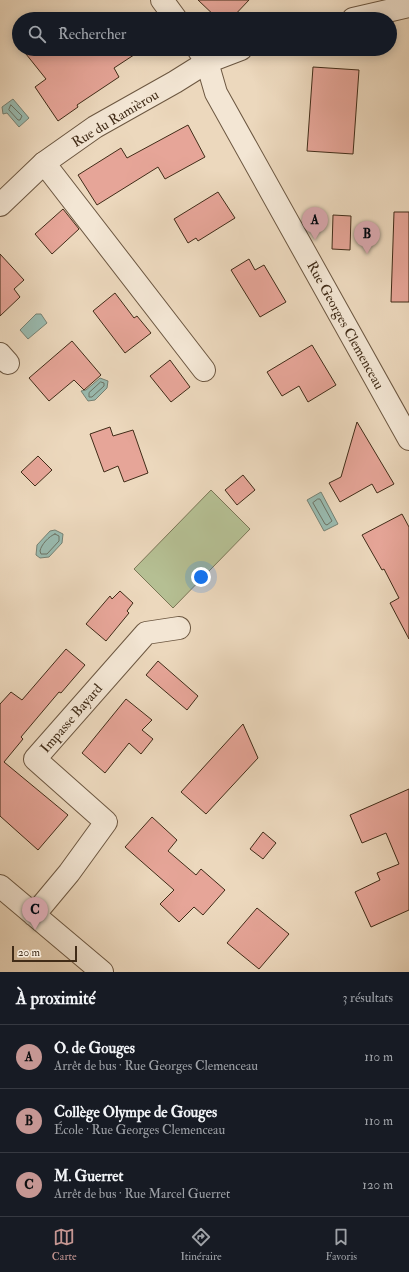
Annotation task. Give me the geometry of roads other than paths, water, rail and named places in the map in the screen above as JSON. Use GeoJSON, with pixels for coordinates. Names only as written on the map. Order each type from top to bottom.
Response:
{"type":"FeatureCollection","features":[{"type":"Feature","properties":{"kind":"street"},"geometry":{"type":"LineString","coordinates":[[162,0],[171,12]]}},
{"type":"Feature","properties":{"kind":"street"},"geometry":{"type":"LineString","coordinates":[[383,12],[409,6]]}},
{"type":"Feature","properties":{"kind":"street","name":"Rue du Ramièrou"},"geometry":{"type":"LineString","coordinates":[[0,205],[44,163],[95,127],[175,82],[201,56]]}},
{"type":"Feature","properties":{"kind":"street","name":"Rue Georges Clemenceau"},"geometry":{"type":"LineString","coordinates":[[202,56],[216,93],[409,439]]}},
{"type":"Feature","properties":{"kind":"street"},"geometry":{"type":"LineString","coordinates":[[44,163],[204,370]]}},
{"type":"Feature","properties":{"kind":"street","name":"Impasse Bayard"},"geometry":{"type":"LineString","coordinates":[[34,915],[70,873],[106,822],[35,759],[146,633],[179,628]]}},
{"type":"Feature","properties":{"kind":"street"},"geometry":{"type":"LineString","coordinates":[[0,886],[102,972]]}},
{"type":"Feature","properties":{"kind":"water"},"geometry":{"type":"Polygon","coordinates":[[[13,99],[29,118],[19,127],[7,113],[3,114],[2,107],[13,99]]]}},
{"type":"Feature","properties":{"kind":"water"},"geometry":{"type":"Polygon","coordinates":[[[36,314],[41,314],[47,323],[28,339],[20,330],[36,314]]]}},
{"type":"Feature","properties":{"kind":"water"},"geometry":{"type":"Polygon","coordinates":[[[100,378],[108,381],[107,388],[95,400],[88,401],[81,391],[86,390],[100,378]]]}},
{"type":"Feature","properties":{"kind":"water"},"geometry":{"type":"Polygon","coordinates":[[[321,492],[338,524],[324,531],[307,500],[321,492]]]}},
{"type":"Feature","properties":{"kind":"water"},"geometry":{"type":"Polygon","coordinates":[[[55,530],[63,534],[62,543],[49,557],[40,558],[36,555],[37,545],[50,531],[55,530]]]}},
{"type":"Feature","properties":{"kind":"place","name":"O. de Gouges"},"geometry":{"type":"Point","coordinates":[315,240]}},
{"type":"Feature","properties":{"kind":"place","name":"Collège Olympe de Gouges"},"geometry":{"type":"Point","coordinates":[367,254]}},
{"type":"Feature","properties":{"kind":"place","name":"M. Guerret"},"geometry":{"type":"Point","coordinates":[35,930]}}]}
